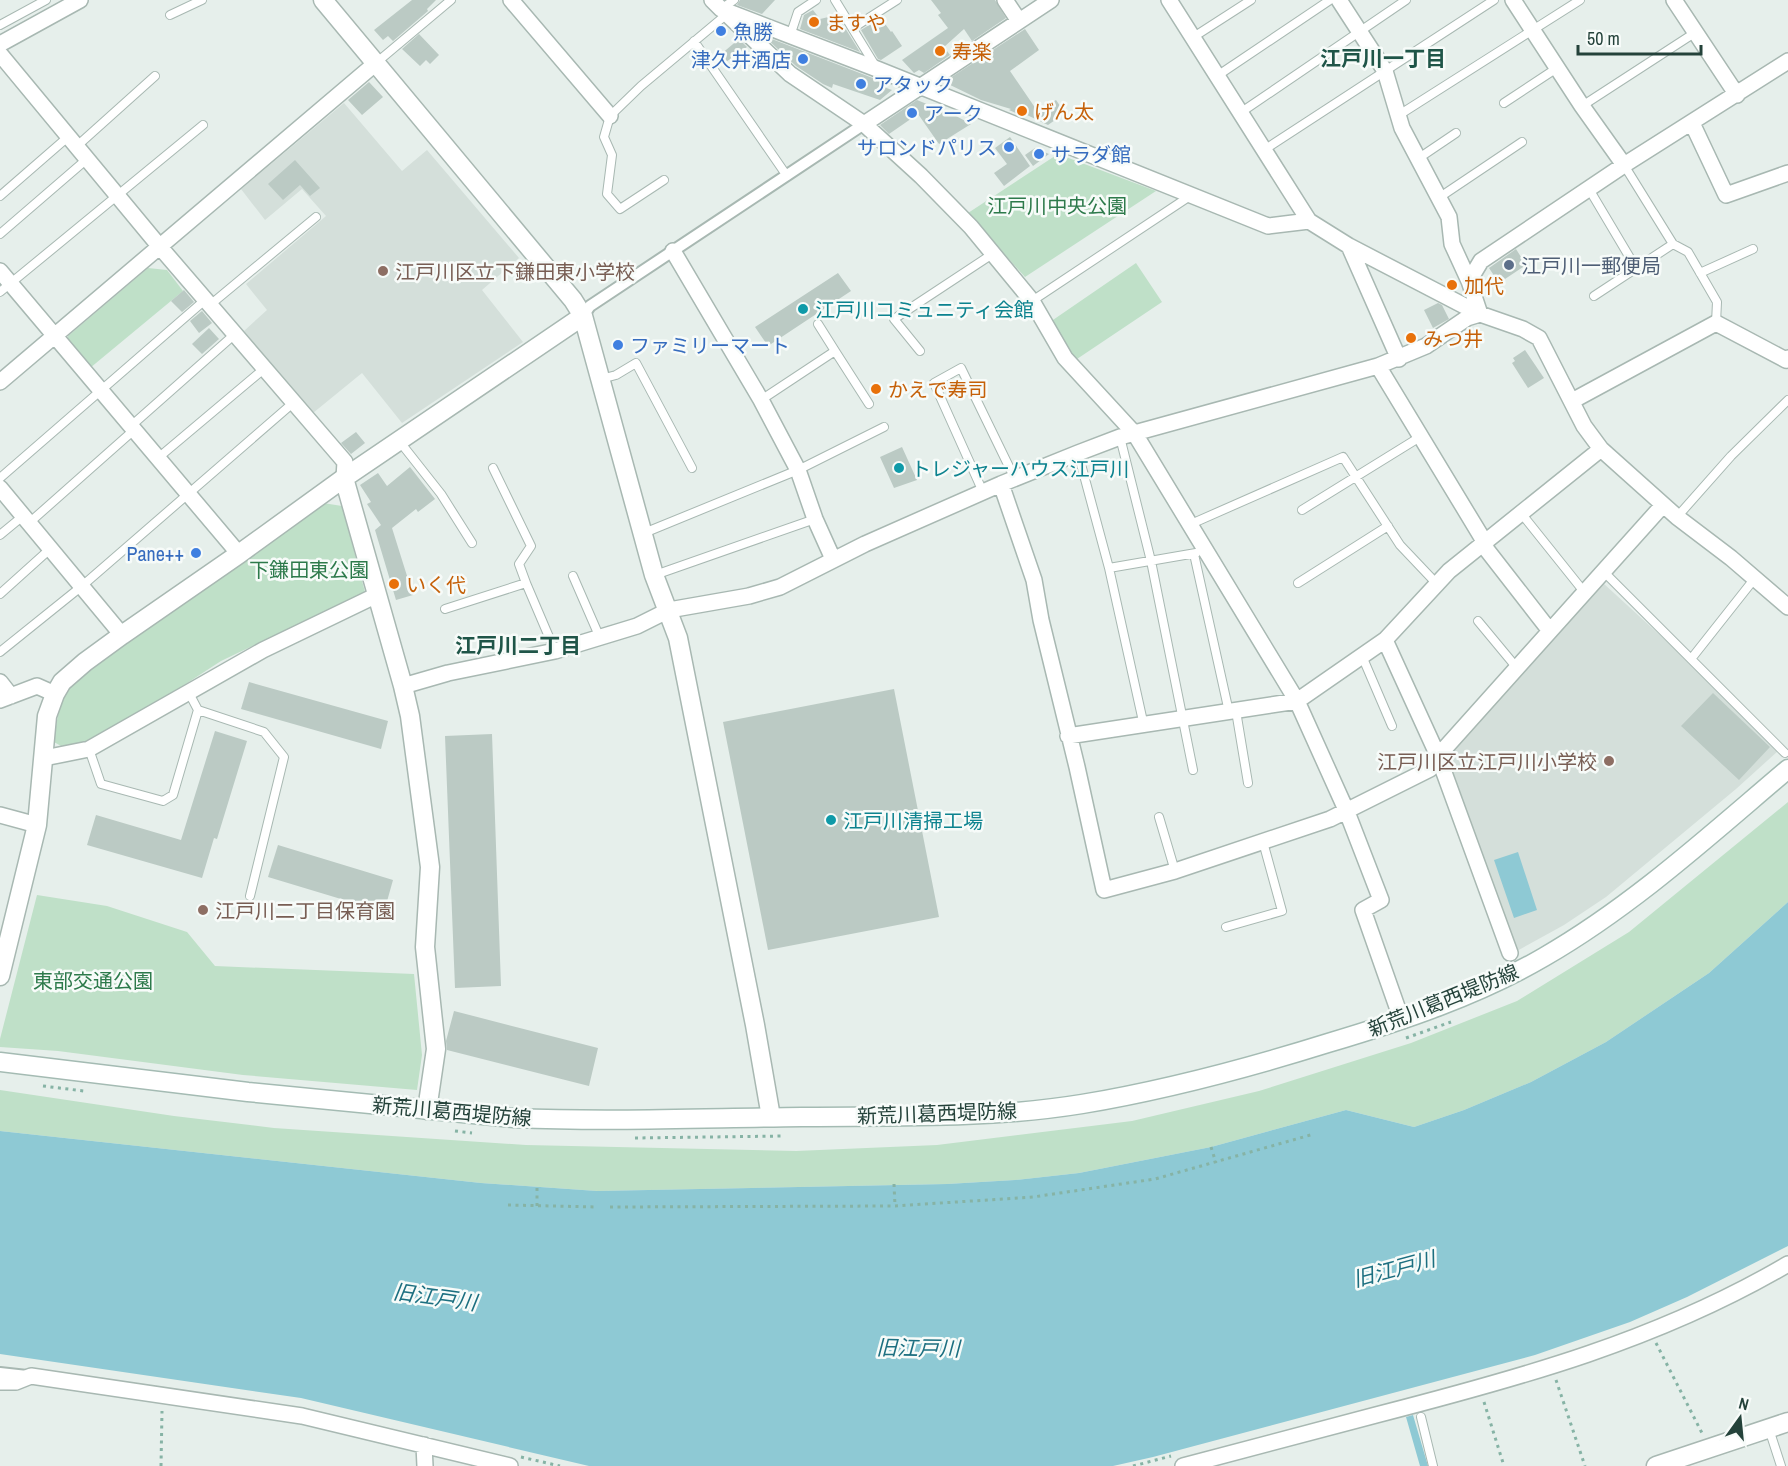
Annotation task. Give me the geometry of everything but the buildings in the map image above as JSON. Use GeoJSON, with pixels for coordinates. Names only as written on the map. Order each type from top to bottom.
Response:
{"type":"FeatureCollection","features":[{"type":"Feature","properties":{"kind":"street"},"geometry":{"type":"LineString","coordinates":[[0,44],[80,0]]}},
{"type":"Feature","properties":{"kind":"street"},"geometry":{"type":"LineString","coordinates":[[323,0],[573,300],[583,316],[654,575],[678,638],[771,1118]]}},
{"type":"Feature","properties":{"kind":"street"},"geometry":{"type":"LineString","coordinates":[[511,0],[610,116]]}},
{"type":"Feature","properties":{"kind":"street"},"geometry":{"type":"LineString","coordinates":[[1005,0],[1019,21]]}},
{"type":"Feature","properties":{"kind":"street"},"geometry":{"type":"LineString","coordinates":[[0,976],[5,931],[37,825],[47,716],[54,693],[69,674],[122,634],[239,554],[344,478],[583,316],[590,306],[1051,0]]}},
{"type":"Feature","properties":{"kind":"street"},"geometry":{"type":"LineString","coordinates":[[1168,0],[1309,220],[1349,246],[1479,314],[1523,329],[1539,338],[1584,426],[1601,449],[1677,517],[1788,607]]}},
{"type":"Feature","properties":{"kind":"street"},"geometry":{"type":"LineString","coordinates":[[1339,0],[1385,71],[1402,128],[1449,217],[1452,244],[1469,281],[1479,314]]}},
{"type":"Feature","properties":{"kind":"street"},"geometry":{"type":"LineString","coordinates":[[1513,0],[1582,106],[1624,165]]}},
{"type":"Feature","properties":{"kind":"street"},"geometry":{"type":"LineString","coordinates":[[1674,0],[1737,95]]}},
{"type":"Feature","properties":{"kind":"street"},"geometry":{"type":"LineString","coordinates":[[723,6],[790,36],[1268,226],[1309,220]]}},
{"type":"Feature","properties":{"kind":"street"},"geometry":{"type":"LineString","coordinates":[[723,6],[790,74],[864,124],[921,176],[994,253],[1032,301],[1065,358],[1127,436],[1191,524],[1201,553],[1297,701],[1347,812],[1381,900],[1363,910],[1402,1021]]}},
{"type":"Feature","properties":{"kind":"street"},"geometry":{"type":"LineString","coordinates":[[0,54],[160,247],[345,462],[344,478],[412,725],[430,867],[425,947],[436,1049],[427,1110]]}},
{"type":"Feature","properties":{"kind":"street"},"geometry":{"type":"LineString","coordinates":[[1469,281],[1481,261],[1624,165],[1788,61]]}},
{"type":"Feature","properties":{"kind":"street"},"geometry":{"type":"LineString","coordinates":[[0,382],[376,63]]}},
{"type":"Feature","properties":{"kind":"street"},"geometry":{"type":"LineString","coordinates":[[1692,123],[1726,195],[1788,173]]}},
{"type":"Feature","properties":{"kind":"street"},"geometry":{"type":"LineString","coordinates":[[1349,246],[1399,359]]}},
{"type":"Feature","properties":{"kind":"street"},"geometry":{"type":"LineString","coordinates":[[673,250],[761,400],[798,470],[815,519],[834,559]]}},
{"type":"Feature","properties":{"kind":"street"},"geometry":{"type":"LineString","coordinates":[[0,271],[5,288],[55,336],[239,554]]}},
{"type":"Feature","properties":{"kind":"street"},"geometry":{"type":"LineString","coordinates":[[403,686],[494,663],[555,651],[637,626],[669,610],[749,596],[780,587],[834,559],[983,492],[1078,453],[1127,436],[1399,359],[1426,346],[1467,318],[1479,314]]}},
{"type":"Feature","properties":{"kind":"street"},"geometry":{"type":"LineString","coordinates":[[1572,401],[1716,323],[1787,361]]}},
{"type":"Feature","properties":{"kind":"street"},"geometry":{"type":"LineString","coordinates":[[1378,366],[1484,541],[1487,550],[1550,631]]}},
{"type":"Feature","properties":{"kind":"street"},"geometry":{"type":"LineString","coordinates":[[1068,736],[1297,701],[1385,639],[1449,571],[1601,449]]}},
{"type":"Feature","properties":{"kind":"street"},"geometry":{"type":"LineString","coordinates":[[1008,481],[1034,580],[1041,620],[1104,890],[1175,872],[1347,812],[1430,769],[1438,756],[1663,505]]}},
{"type":"Feature","properties":{"kind":"street"},"geometry":{"type":"LineString","coordinates":[[0,488],[122,634]]}},
{"type":"Feature","properties":{"kind":"street"},"geometry":{"type":"LineString","coordinates":[[44,758],[89,749],[263,650],[377,595]]}},
{"type":"Feature","properties":{"kind":"street"},"geometry":{"type":"LineString","coordinates":[[1385,639],[1438,756],[1510,953]]}},
{"type":"Feature","properties":{"kind":"street"},"geometry":{"type":"LineString","coordinates":[[0,682],[6,698],[37,686],[54,693]]}},
{"type":"Feature","properties":{"kind":"street","name":"新荒川葛西堤防線"},"geometry":{"type":"LineString","coordinates":[[0,1062],[237,1091],[514,1118],[588,1121],[949,1115],[1009,1112],[1081,1104],[1204,1078],[1402,1021],[1514,973],[1600,922],[1656,881],[1787,761]]}},
{"type":"Feature","properties":{"kind":"street"},"geometry":{"type":"LineString","coordinates":[[0,815],[37,825]]}},
{"type":"Feature","properties":{"kind":"street"},"geometry":{"type":"LineString","coordinates":[[1181,1460],[1480,1389],[1551,1367],[1651,1332],[1715,1303],[1787,1266]]}},
{"type":"Feature","properties":{"kind":"street"},"geometry":{"type":"LineString","coordinates":[[0,1373],[302,1416],[510,1466]]}},
{"type":"Feature","properties":{"kind":"street"},"geometry":{"type":"LineString","coordinates":[[0,1382],[16,1382],[31,1377]]}},
{"type":"Feature","properties":{"kind":"street"},"geometry":{"type":"LineString","coordinates":[[1656,1466],[1788,1422]]}},
{"type":"Feature","properties":{"kind":"street"},"geometry":{"type":"LineString","coordinates":[[424,1445],[425,1466]]}},
{"type":"Feature","properties":{"kind":"lane"},"geometry":{"type":"LineString","coordinates":[[0,25],[46,0]]}},
{"type":"Feature","properties":{"kind":"lane"},"geometry":{"type":"LineString","coordinates":[[170,15],[202,0]]}},
{"type":"Feature","properties":{"kind":"lane"},"geometry":{"type":"LineString","coordinates":[[376,63],[451,0]]}},
{"type":"Feature","properties":{"kind":"lane"},"geometry":{"type":"LineString","coordinates":[[790,36],[798,12],[816,0]]}},
{"type":"Feature","properties":{"kind":"lane"},"geometry":{"type":"LineString","coordinates":[[835,0],[877,69]]}},
{"type":"Feature","properties":{"kind":"lane"},"geometry":{"type":"LineString","coordinates":[[853,28],[897,0]]}},
{"type":"Feature","properties":{"kind":"lane"},"geometry":{"type":"LineString","coordinates":[[1192,38],[1251,0]]}},
{"type":"Feature","properties":{"kind":"lane"},"geometry":{"type":"LineString","coordinates":[[1217,76],[1330,0]]}},
{"type":"Feature","properties":{"kind":"lane"},"geometry":{"type":"LineString","coordinates":[[1240,113],[1407,0]]}},
{"type":"Feature","properties":{"kind":"lane"},"geometry":{"type":"LineString","coordinates":[[1264,150],[1494,0]]}},
{"type":"Feature","properties":{"kind":"lane"},"geometry":{"type":"LineString","coordinates":[[1399,115],[1580,0]]}},
{"type":"Feature","properties":{"kind":"lane"},"geometry":{"type":"LineString","coordinates":[[664,180],[620,209],[607,194],[612,154],[604,137],[610,116],[694,41],[723,6]]}},
{"type":"Feature","properties":{"kind":"lane"},"geometry":{"type":"LineString","coordinates":[[1582,106],[1696,32]]}},
{"type":"Feature","properties":{"kind":"lane"},"geometry":{"type":"LineString","coordinates":[[694,41],[787,176]]}},
{"type":"Feature","properties":{"kind":"lane"},"geometry":{"type":"LineString","coordinates":[[1504,103],[1557,68]]}},
{"type":"Feature","properties":{"kind":"lane"},"geometry":{"type":"LineString","coordinates":[[0,196],[155,76]]}},
{"type":"Feature","properties":{"kind":"lane"},"geometry":{"type":"LineString","coordinates":[[5,288],[203,125]]}},
{"type":"Feature","properties":{"kind":"lane"},"geometry":{"type":"LineString","coordinates":[[1419,158],[1456,133]]}},
{"type":"Feature","properties":{"kind":"lane"},"geometry":{"type":"LineString","coordinates":[[1440,197],[1522,142]]}},
{"type":"Feature","properties":{"kind":"lane"},"geometry":{"type":"LineString","coordinates":[[0,234],[87,159]]}},
{"type":"Feature","properties":{"kind":"lane"},"geometry":{"type":"LineString","coordinates":[[1624,165],[1674,244],[1688,252],[1717,302],[1716,323]]}},
{"type":"Feature","properties":{"kind":"lane"},"geometry":{"type":"LineString","coordinates":[[1589,189],[1636,268]]}},
{"type":"Feature","properties":{"kind":"lane"},"geometry":{"type":"LineString","coordinates":[[1032,301],[1191,195]]}},
{"type":"Feature","properties":{"kind":"lane"},"geometry":{"type":"LineString","coordinates":[[0,478],[208,303],[316,218]]}},
{"type":"Feature","properties":{"kind":"lane"},"geometry":{"type":"LineString","coordinates":[[1594,296],[1674,244]]}},
{"type":"Feature","properties":{"kind":"lane"},"geometry":{"type":"LineString","coordinates":[[1700,273],[1753,249]]}},
{"type":"Feature","properties":{"kind":"lane"},"geometry":{"type":"LineString","coordinates":[[920,351],[894,319],[994,253]]}},
{"type":"Feature","properties":{"kind":"lane"},"geometry":{"type":"LineString","coordinates":[[818,324],[869,404]]}},
{"type":"Feature","properties":{"kind":"lane"},"geometry":{"type":"LineString","coordinates":[[0,536],[26,519],[133,428],[235,334]]}},
{"type":"Feature","properties":{"kind":"lane"},"geometry":{"type":"LineString","coordinates":[[761,400],[835,351]]}},
{"type":"Feature","properties":{"kind":"lane"},"geometry":{"type":"LineString","coordinates":[[601,379],[616,375],[636,363],[692,468]]}},
{"type":"Feature","properties":{"kind":"lane"},"geometry":{"type":"LineString","coordinates":[[158,458],[264,368]]}},
{"type":"Feature","properties":{"kind":"lane"},"geometry":{"type":"LineString","coordinates":[[983,492],[934,384],[961,368],[1008,481]]}},
{"type":"Feature","properties":{"kind":"lane"},"geometry":{"type":"LineString","coordinates":[[1677,517],[1731,456],[1788,400]]}},
{"type":"Feature","properties":{"kind":"lane"},"geometry":{"type":"LineString","coordinates":[[0,652],[82,586],[293,403]]}},
{"type":"Feature","properties":{"kind":"lane"},"geometry":{"type":"LineString","coordinates":[[642,534],[798,470],[884,427]]}},
{"type":"Feature","properties":{"kind":"lane"},"geometry":{"type":"LineString","coordinates":[[1127,436],[1193,770]]}},
{"type":"Feature","properties":{"kind":"lane"},"geometry":{"type":"LineString","coordinates":[[1302,510],[1420,436]]}},
{"type":"Feature","properties":{"kind":"lane"},"geometry":{"type":"LineString","coordinates":[[399,441],[441,494],[472,543]]}},
{"type":"Feature","properties":{"kind":"lane"},"geometry":{"type":"LineString","coordinates":[[1078,453],[1109,568],[1144,726]]}},
{"type":"Feature","properties":{"kind":"lane"},"geometry":{"type":"LineString","coordinates":[[1191,524],[1343,457],[1400,545],[1437,584]]}},
{"type":"Feature","properties":{"kind":"lane"},"geometry":{"type":"LineString","coordinates":[[493,468],[531,546],[519,564],[555,651]]}},
{"type":"Feature","properties":{"kind":"lane"},"geometry":{"type":"LineString","coordinates":[[1521,513],[1585,593]]}},
{"type":"Feature","properties":{"kind":"lane"},"geometry":{"type":"LineString","coordinates":[[654,575],[815,519]]}},
{"type":"Feature","properties":{"kind":"lane"},"geometry":{"type":"LineString","coordinates":[[1298,583],[1388,526]]}},
{"type":"Feature","properties":{"kind":"lane"},"geometry":{"type":"LineString","coordinates":[[0,594],[50,548]]}},
{"type":"Feature","properties":{"kind":"lane"},"geometry":{"type":"LineString","coordinates":[[1109,568],[1201,553],[1248,783]]}},
{"type":"Feature","properties":{"kind":"lane"},"geometry":{"type":"LineString","coordinates":[[1604,572],[1691,659],[1787,761]]}},
{"type":"Feature","properties":{"kind":"lane"},"geometry":{"type":"LineString","coordinates":[[573,576],[600,638]]}},
{"type":"Feature","properties":{"kind":"lane"},"geometry":{"type":"LineString","coordinates":[[1691,659],[1755,578]]}},
{"type":"Feature","properties":{"kind":"lane"},"geometry":{"type":"LineString","coordinates":[[445,609],[526,584]]}},
{"type":"Feature","properties":{"kind":"lane"},"geometry":{"type":"LineString","coordinates":[[1478,621],[1517,668]]}},
{"type":"Feature","properties":{"kind":"lane"},"geometry":{"type":"LineString","coordinates":[[1362,656],[1392,726]]}},
{"type":"Feature","properties":{"kind":"lane"},"geometry":{"type":"LineString","coordinates":[[189,693],[198,710],[264,732],[284,757],[249,896]]}},
{"type":"Feature","properties":{"kind":"lane"},"geometry":{"type":"LineString","coordinates":[[89,749],[101,784],[163,801],[173,795],[198,710]]}},
{"type":"Feature","properties":{"kind":"lane"},"geometry":{"type":"LineString","coordinates":[[1159,817],[1175,872]]}},
{"type":"Feature","properties":{"kind":"lane"},"geometry":{"type":"LineString","coordinates":[[1226,927],[1282,911],[1263,842]]}},
{"type":"Feature","properties":{"kind":"lane"},"geometry":{"type":"LineString","coordinates":[[1421,1417],[1433,1466]]}},
{"type":"Feature","properties":{"kind":"lane"},"geometry":{"type":"LineString","coordinates":[[1769,1428],[1781,1466]]}},
{"type":"Feature","properties":{"kind":"path"},"geometry":{"type":"LineString","coordinates":[[1396,1041],[1456,1020]]}},
{"type":"Feature","properties":{"kind":"path"},"geometry":{"type":"LineString","coordinates":[[40,1086],[93,1092]]}},
{"type":"Feature","properties":{"kind":"path"},"geometry":{"type":"LineString","coordinates":[[447,1130],[479,1133]]}},
{"type":"Feature","properties":{"kind":"path"},"geometry":{"type":"LineString","coordinates":[[610,1208],[895,1206],[1033,1197],[1155,1179],[1314,1134]]}},
{"type":"Feature","properties":{"kind":"path"},"geometry":{"type":"LineString","coordinates":[[624,1138],[795,1136]]}},
{"type":"Feature","properties":{"kind":"path"},"geometry":{"type":"LineString","coordinates":[[1212,1147],[1216,1163]]}},
{"type":"Feature","properties":{"kind":"path"},"geometry":{"type":"LineString","coordinates":[[894,1184],[895,1206]]}},
{"type":"Feature","properties":{"kind":"path"},"geometry":{"type":"LineString","coordinates":[[537,1187],[537,1206]]}},
{"type":"Feature","properties":{"kind":"path"},"geometry":{"type":"LineString","coordinates":[[508,1205],[598,1207]]}},
{"type":"Feature","properties":{"kind":"path"},"geometry":{"type":"LineString","coordinates":[[1651,1332],[1710,1448]]}},
{"type":"Feature","properties":{"kind":"path"},"geometry":{"type":"LineString","coordinates":[[1551,1367],[1585,1466]]}},
{"type":"Feature","properties":{"kind":"path"},"geometry":{"type":"LineString","coordinates":[[1480,1389],[1504,1466]]}},
{"type":"Feature","properties":{"kind":"path"},"geometry":{"type":"LineString","coordinates":[[161,1466],[162,1406]]}},
{"type":"Feature","properties":{"kind":"path"},"geometry":{"type":"LineString","coordinates":[[1133,1466],[1181,1460]]}},
{"type":"Feature","properties":{"kind":"shaded area","name":"江戸川区立下鎌田東小学校"},"geometry":{"type":"Polygon","coordinates":[[[344,103],[402,171],[427,150],[519,258],[482,290],[523,342],[402,423],[362,373],[313,413],[244,331],[267,310],[246,284],[326,216],[302,189],[265,220],[241,189],[344,103]]]}},
{"type":"Feature","properties":{"kind":"shaded area","name":"江戸川区立江戸川小学校"},"geometry":{"type":"Polygon","coordinates":[[[1603,583],[1722,692],[1778,751],[1606,897],[1564,925],[1515,952],[1451,768],[1450,754],[1603,583]]]}},
{"type":"Feature","properties":{"kind":"green space","name":"江戸川中央公園"},"geometry":{"type":"Polygon","coordinates":[[[1058,154],[1156,191],[1025,277],[968,213],[1058,154]]]}},
{"type":"Feature","properties":{"kind":"green space"},"geometry":{"type":"Polygon","coordinates":[[[1136,263],[1162,302],[1074,361],[1050,322],[1136,263]]]}},
{"type":"Feature","properties":{"kind":"green space"},"geometry":{"type":"Polygon","coordinates":[[[148,268],[167,270],[183,291],[90,368],[68,341],[68,336],[148,268]]]}},
{"type":"Feature","properties":{"kind":"green space","name":"下鎌田東公園"},"geometry":{"type":"Polygon","coordinates":[[[323,503],[342,506],[365,592],[221,661],[158,702],[84,742],[61,746],[54,742],[62,703],[73,682],[323,503]]]}},
{"type":"Feature","properties":{"kind":"green space"},"geometry":{"type":"Polygon","coordinates":[[[1788,802],[1788,902],[1709,973],[1606,1042],[1531,1082],[1464,1110],[1414,1127],[1346,1110],[1211,1147],[1079,1173],[1015,1180],[947,1184],[597,1191],[481,1183],[0,1131],[0,1090],[174,1116],[274,1128],[526,1145],[796,1151],[937,1145],[1132,1121],[1259,1091],[1411,1043],[1517,1001],[1629,932],[1788,802]]]}},
{"type":"Feature","properties":{"kind":"green space","name":"東部交通公園"},"geometry":{"type":"Polygon","coordinates":[[[37,895],[107,906],[187,932],[215,966],[414,974],[422,1055],[417,1090],[243,1075],[58,1051],[0,1047],[0,1039],[37,895]]]}},
{"type":"Feature","properties":{"kind":"water"},"geometry":{"type":"Polygon","coordinates":[[[1518,852],[1537,910],[1514,918],[1494,860],[1518,852]]]}},
{"type":"Feature","properties":{"kind":"water","name":"旧江戸川"},"geometry":{"type":"Polygon","coordinates":[[[1788,902],[1788,1246],[1687,1297],[1630,1322],[1535,1355],[1153,1457],[1113,1466],[589,1466],[301,1398],[0,1354],[0,1131],[481,1183],[597,1191],[947,1184],[1079,1173],[1211,1147],[1346,1110],[1414,1127],[1464,1110],[1531,1082],[1606,1042],[1709,973],[1788,902]]]}},
{"type":"Feature","properties":{"kind":"water"},"geometry":{"type":"Polygon","coordinates":[[[1413,1415],[1428,1466],[1420,1466],[1406,1417],[1413,1415]]]}},
{"type":"Feature","properties":{"kind":"place","name":"ますや"},"geometry":{"type":"Point","coordinates":[814,22]}},
{"type":"Feature","properties":{"kind":"place","name":"魚勝"},"geometry":{"type":"Point","coordinates":[721,31]}},
{"type":"Feature","properties":{"kind":"place","name":"寿楽"},"geometry":{"type":"Point","coordinates":[940,51]}},
{"type":"Feature","properties":{"kind":"place","name":"津久井酒店"},"geometry":{"type":"Point","coordinates":[803,59]}},
{"type":"Feature","properties":{"kind":"place","name":"アタック"},"geometry":{"type":"Point","coordinates":[861,84]}},
{"type":"Feature","properties":{"kind":"place","name":"げん太"},"geometry":{"type":"Point","coordinates":[1022,111]}},
{"type":"Feature","properties":{"kind":"place","name":"アーク"},"geometry":{"type":"Point","coordinates":[912,113]}},
{"type":"Feature","properties":{"kind":"place","name":"サロンドパリス"},"geometry":{"type":"Point","coordinates":[1009,147]}},
{"type":"Feature","properties":{"kind":"place","name":"サラダ館"},"geometry":{"type":"Point","coordinates":[1039,154]}},
{"type":"Feature","properties":{"kind":"place","name":"江戸川一郵便局"},"geometry":{"type":"Point","coordinates":[1509,265]}},
{"type":"Feature","properties":{"kind":"place","name":"江戸川区立下鎌田東小学校"},"geometry":{"type":"Point","coordinates":[383,271]}},
{"type":"Feature","properties":{"kind":"place","name":"加代"},"geometry":{"type":"Point","coordinates":[1452,285]}},
{"type":"Feature","properties":{"kind":"place","name":"江戸川コミュニティ会館"},"geometry":{"type":"Point","coordinates":[803,309]}},
{"type":"Feature","properties":{"kind":"place","name":"みつ井"},"geometry":{"type":"Point","coordinates":[1411,338]}},
{"type":"Feature","properties":{"kind":"place","name":"ファミリーマート"},"geometry":{"type":"Point","coordinates":[618,345]}},
{"type":"Feature","properties":{"kind":"place","name":"かえで寿司"},"geometry":{"type":"Point","coordinates":[876,389]}},
{"type":"Feature","properties":{"kind":"place","name":"トレジャーハウス江戸川"},"geometry":{"type":"Point","coordinates":[899,468]}},
{"type":"Feature","properties":{"kind":"place","name":"Pane++"},"geometry":{"type":"Point","coordinates":[196,553]}},
{"type":"Feature","properties":{"kind":"place","name":"いく代"},"geometry":{"type":"Point","coordinates":[394,584]}},
{"type":"Feature","properties":{"kind":"place","name":"江戸川区立江戸川小学校"},"geometry":{"type":"Point","coordinates":[1609,761]}},
{"type":"Feature","properties":{"kind":"place","name":"江戸川清掃工場"},"geometry":{"type":"Point","coordinates":[831,820]}},
{"type":"Feature","properties":{"kind":"place","name":"江戸川二丁目保育園"},"geometry":{"type":"Point","coordinates":[203,910]}},
{"type":"Feature","properties":{"kind":"district","name":"江戸川一丁目"},"geometry":{"type":"Point","coordinates":[1383,58]}},
{"type":"Feature","properties":{"kind":"district","name":"江戸川二丁目"},"geometry":{"type":"Point","coordinates":[518,645]}}]}
